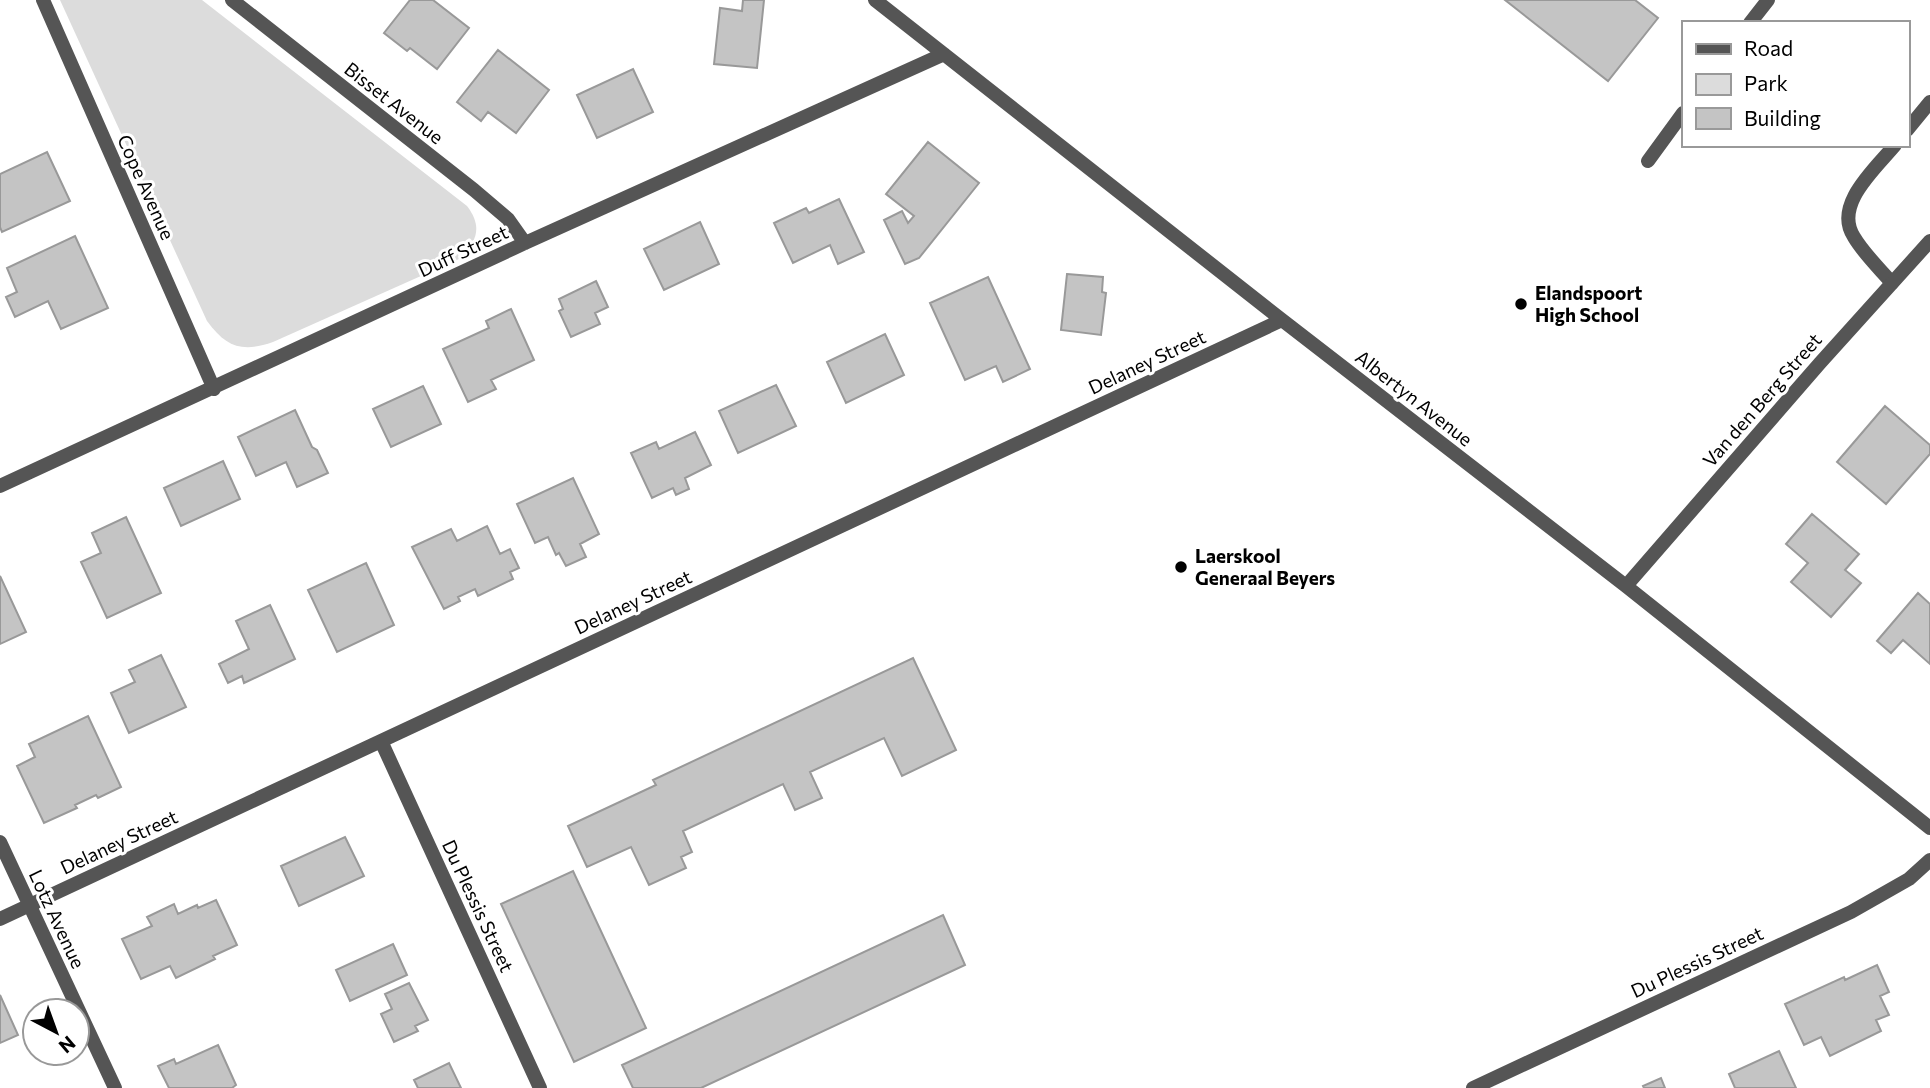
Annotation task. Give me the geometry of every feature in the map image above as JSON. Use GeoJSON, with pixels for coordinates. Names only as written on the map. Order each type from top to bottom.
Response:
{"type":"FeatureCollection","features":[{"type":"Feature","properties":{"kind":"street","name":"Cope Avenue"},"geometry":{"type":"LineString","coordinates":[[43,0],[214,389]]}},
{"type":"Feature","properties":{"kind":"street","name":"Bisset Avenue"},"geometry":{"type":"LineString","coordinates":[[232,0],[500,212],[525,243]]}},
{"type":"Feature","properties":{"kind":"street","name":"Albertyn Avenue"},"geometry":{"type":"LineString","coordinates":[[875,0],[1626,586],[1930,828]]}},
{"type":"Feature","properties":{"kind":"street"},"geometry":{"type":"LineString","coordinates":[[1752,21],[1768,0]]}},
{"type":"Feature","properties":{"kind":"street","name":"Duff Street"},"geometry":{"type":"LineString","coordinates":[[0,486],[525,243],[944,54]]}},
{"type":"Feature","properties":{"kind":"street"},"geometry":{"type":"LineString","coordinates":[[1909,128],[1930,102]]}},
{"type":"Feature","properties":{"kind":"street"},"geometry":{"type":"LineString","coordinates":[[1648,161],[1682,114]]}},
{"type":"Feature","properties":{"kind":"street"},"geometry":{"type":"LineString","coordinates":[[1892,283],[1853,236],[1847,220],[1850,204],[1893,147]]}},
{"type":"Feature","properties":{"kind":"street","name":"Van den Berg Street"},"geometry":{"type":"LineString","coordinates":[[1626,586],[1930,241]]}},
{"type":"Feature","properties":{"kind":"street","name":"Delaney Street"},"geometry":{"type":"LineString","coordinates":[[0,919],[1282,320]]}},
{"type":"Feature","properties":{"kind":"street","name":"Du Plessis Street"},"geometry":{"type":"LineString","coordinates":[[381,741],[540,1088]]}},
{"type":"Feature","properties":{"kind":"street","name":"Lotz Avenue"},"geometry":{"type":"LineString","coordinates":[[0,842],[115,1088]]}},
{"type":"Feature","properties":{"kind":"street","name":"Du Plessis Street"},"geometry":{"type":"LineString","coordinates":[[1473,1088],[1872,901],[1909,879],[1930,860]]}},
{"type":"Feature","properties":{"kind":"green space"},"geometry":{"type":"Polygon","coordinates":[[[60,0],[202,0],[467,206],[475,221],[474,240],[459,259],[273,342],[244,347],[228,342],[207,321],[60,0]]]}},
{"type":"Feature","properties":{"kind":"building"},"geometry":{"type":"Polygon","coordinates":[[[410,0],[433,0],[469,28],[437,69],[410,48],[407,51],[384,33],[410,0]]]}},
{"type":"Feature","properties":{"kind":"building"},"geometry":{"type":"Polygon","coordinates":[[[743,0],[764,0],[757,68],[714,64],[720,8],[742,11],[743,0]]]}},
{"type":"Feature","properties":{"kind":"building"},"geometry":{"type":"Polygon","coordinates":[[[1505,0],[1635,0],[1658,18],[1608,81],[1505,0]]]}},
{"type":"Feature","properties":{"kind":"building"},"geometry":{"type":"Polygon","coordinates":[[[498,50],[549,90],[516,133],[488,112],[481,121],[457,102],[498,50]]]}},
{"type":"Feature","properties":{"kind":"building"},"geometry":{"type":"Polygon","coordinates":[[[633,69],[653,112],[597,138],[577,95],[633,69]]]}},
{"type":"Feature","properties":{"kind":"building"},"geometry":{"type":"Polygon","coordinates":[[[928,142],[979,183],[919,258],[905,264],[884,220],[902,211],[908,223],[914,216],[886,194],[928,142]]]}},
{"type":"Feature","properties":{"kind":"building"},"geometry":{"type":"Polygon","coordinates":[[[47,152],[70,201],[2,232],[0,174],[47,152]]]}},
{"type":"Feature","properties":{"kind":"building"},"geometry":{"type":"Polygon","coordinates":[[[839,199],[864,252],[838,264],[830,245],[793,263],[774,223],[806,208],[809,213],[839,199]]]}},
{"type":"Feature","properties":{"kind":"building"},"geometry":{"type":"Polygon","coordinates":[[[700,222],[719,264],[664,290],[644,249],[700,222]]]}},
{"type":"Feature","properties":{"kind":"building"},"geometry":{"type":"Polygon","coordinates":[[[75,236],[108,308],[61,329],[48,301],[15,317],[6,297],[17,292],[7,268],[75,236]]]}},
{"type":"Feature","properties":{"kind":"building"},"geometry":{"type":"Polygon","coordinates":[[[1067,274],[1103,277],[1102,292],[1106,293],[1101,335],[1061,330],[1067,274]]]}},
{"type":"Feature","properties":{"kind":"building"},"geometry":{"type":"Polygon","coordinates":[[[988,277],[1030,369],[1003,382],[996,366],[965,380],[930,303],[988,277]]]}},
{"type":"Feature","properties":{"kind":"building"},"geometry":{"type":"Polygon","coordinates":[[[596,281],[608,307],[595,313],[600,324],[571,337],[559,311],[563,309],[559,299],[596,281]]]}},
{"type":"Feature","properties":{"kind":"building"},"geometry":{"type":"Polygon","coordinates":[[[511,309],[534,360],[491,380],[496,389],[468,402],[443,349],[489,328],[486,321],[511,309]]]}},
{"type":"Feature","properties":{"kind":"building"},"geometry":{"type":"Polygon","coordinates":[[[885,334],[904,375],[846,403],[827,362],[885,334]]]}},
{"type":"Feature","properties":{"kind":"building"},"geometry":{"type":"Polygon","coordinates":[[[776,385],[796,426],[738,453],[719,411],[776,385]]]}},
{"type":"Feature","properties":{"kind":"building"},"geometry":{"type":"Polygon","coordinates":[[[423,386],[441,424],[391,447],[373,409],[423,386]]]}},
{"type":"Feature","properties":{"kind":"building"},"geometry":{"type":"Polygon","coordinates":[[[1885,406],[1930,445],[1930,454],[1886,504],[1837,462],[1885,406]]]}},
{"type":"Feature","properties":{"kind":"building"},"geometry":{"type":"Polygon","coordinates":[[[295,410],[312,447],[317,450],[328,473],[297,487],[286,462],[256,476],[238,437],[295,410]]]}},
{"type":"Feature","properties":{"kind":"building"},"geometry":{"type":"Polygon","coordinates":[[[695,432],[711,465],[685,478],[689,489],[676,495],[673,488],[652,498],[631,453],[656,442],[659,449],[695,432]]]}},
{"type":"Feature","properties":{"kind":"building"},"geometry":{"type":"Polygon","coordinates":[[[223,461],[240,499],[181,526],[164,488],[223,461]]]}},
{"type":"Feature","properties":{"kind":"building"},"geometry":{"type":"Polygon","coordinates":[[[573,478],[599,534],[580,544],[586,557],[566,566],[559,553],[556,555],[548,537],[535,543],[517,504],[573,478]]]}},
{"type":"Feature","properties":{"kind":"building"},"geometry":{"type":"Polygon","coordinates":[[[1812,514],[1859,554],[1845,570],[1861,583],[1831,617],[1791,582],[1808,563],[1786,544],[1812,514]]]}},
{"type":"Feature","properties":{"kind":"building"},"geometry":{"type":"Polygon","coordinates":[[[126,517],[161,593],[107,618],[81,562],[101,553],[92,533],[126,517]]]}},
{"type":"Feature","properties":{"kind":"building"},"geometry":{"type":"Polygon","coordinates":[[[487,526],[500,554],[510,549],[519,568],[510,572],[513,579],[478,596],[475,589],[458,597],[460,601],[444,609],[412,547],[451,529],[457,541],[487,526]]]}},
{"type":"Feature","properties":{"kind":"building"},"geometry":{"type":"Polygon","coordinates":[[[366,563],[394,625],[337,652],[308,590],[366,563]]]}},
{"type":"Feature","properties":{"kind":"building"},"geometry":{"type":"Polygon","coordinates":[[[0,576],[26,632],[0,644],[0,576]]]}},
{"type":"Feature","properties":{"kind":"building"},"geometry":{"type":"Polygon","coordinates":[[[1918,593],[1930,604],[1930,664],[1903,640],[1891,653],[1877,641],[1918,593]]]}},
{"type":"Feature","properties":{"kind":"building"},"geometry":{"type":"Polygon","coordinates":[[[270,605],[295,659],[244,683],[242,676],[228,683],[219,664],[249,649],[236,621],[270,605]]]}},
{"type":"Feature","properties":{"kind":"building"},"geometry":{"type":"Polygon","coordinates":[[[161,655],[186,707],[129,733],[111,693],[135,682],[129,670],[161,655]]]}},
{"type":"Feature","properties":{"kind":"building"},"geometry":{"type":"Polygon","coordinates":[[[913,658],[956,750],[902,776],[884,738],[810,772],[822,798],[795,810],[783,784],[683,831],[692,852],[681,857],[686,868],[649,885],[631,847],[587,867],[568,826],[656,785],[653,780],[913,658]]]}},
{"type":"Feature","properties":{"kind":"building"},"geometry":{"type":"Polygon","coordinates":[[[88,716],[121,787],[98,798],[96,795],[75,805],[77,808],[44,823],[17,766],[35,757],[29,744],[88,716]]]}},
{"type":"Feature","properties":{"kind":"building"},"geometry":{"type":"Polygon","coordinates":[[[345,837],[364,876],[299,906],[281,866],[345,837]]]}},
{"type":"Feature","properties":{"kind":"building"},"geometry":{"type":"Polygon","coordinates":[[[573,871],[646,1028],[574,1062],[501,904],[573,871]]]}},
{"type":"Feature","properties":{"kind":"building"},"geometry":{"type":"Polygon","coordinates":[[[216,900],[237,945],[176,978],[170,966],[141,979],[122,939],[152,926],[147,917],[174,904],[178,914],[216,900]]]}},
{"type":"Feature","properties":{"kind":"building"},"geometry":{"type":"Polygon","coordinates":[[[943,915],[965,965],[701,1088],[633,1088],[622,1065],[943,915]]]}},
{"type":"Feature","properties":{"kind":"building"},"geometry":{"type":"Polygon","coordinates":[[[393,944],[407,975],[350,1001],[336,970],[393,944]]]}},
{"type":"Feature","properties":{"kind":"building"},"geometry":{"type":"Polygon","coordinates":[[[1877,965],[1889,992],[1880,996],[1889,1015],[1876,1020],[1881,1031],[1830,1056],[1821,1037],[1804,1045],[1785,1004],[1877,965]]]}},
{"type":"Feature","properties":{"kind":"building"},"geometry":{"type":"Polygon","coordinates":[[[409,983],[428,1020],[415,1026],[418,1031],[394,1042],[381,1014],[392,1009],[385,994],[409,983]]]}},
{"type":"Feature","properties":{"kind":"building"},"geometry":{"type":"Polygon","coordinates":[[[0,995],[18,1035],[0,1043],[0,995]]]}},
{"type":"Feature","properties":{"kind":"building"},"geometry":{"type":"Polygon","coordinates":[[[218,1045],[236,1085],[232,1088],[169,1088],[158,1066],[174,1059],[176,1064],[218,1045]]]}},
{"type":"Feature","properties":{"kind":"building"},"geometry":{"type":"Polygon","coordinates":[[[1779,1051],[1796,1088],[1735,1088],[1729,1074],[1779,1051]]]}},
{"type":"Feature","properties":{"kind":"building"},"geometry":{"type":"Polygon","coordinates":[[[449,1063],[461,1088],[418,1088],[414,1080],[449,1063]]]}},
{"type":"Feature","properties":{"kind":"building"},"geometry":{"type":"Polygon","coordinates":[[[1661,1078],[1665,1088],[1644,1088],[1643,1086],[1661,1078]]]}},
{"type":"Feature","properties":{"kind":"place","name":"Elandspoort High School"},"geometry":{"type":"Point","coordinates":[1521,304]}},
{"type":"Feature","properties":{"kind":"place","name":"Laerskool Generaal Beyers"},"geometry":{"type":"Point","coordinates":[1181,567]}}]}
